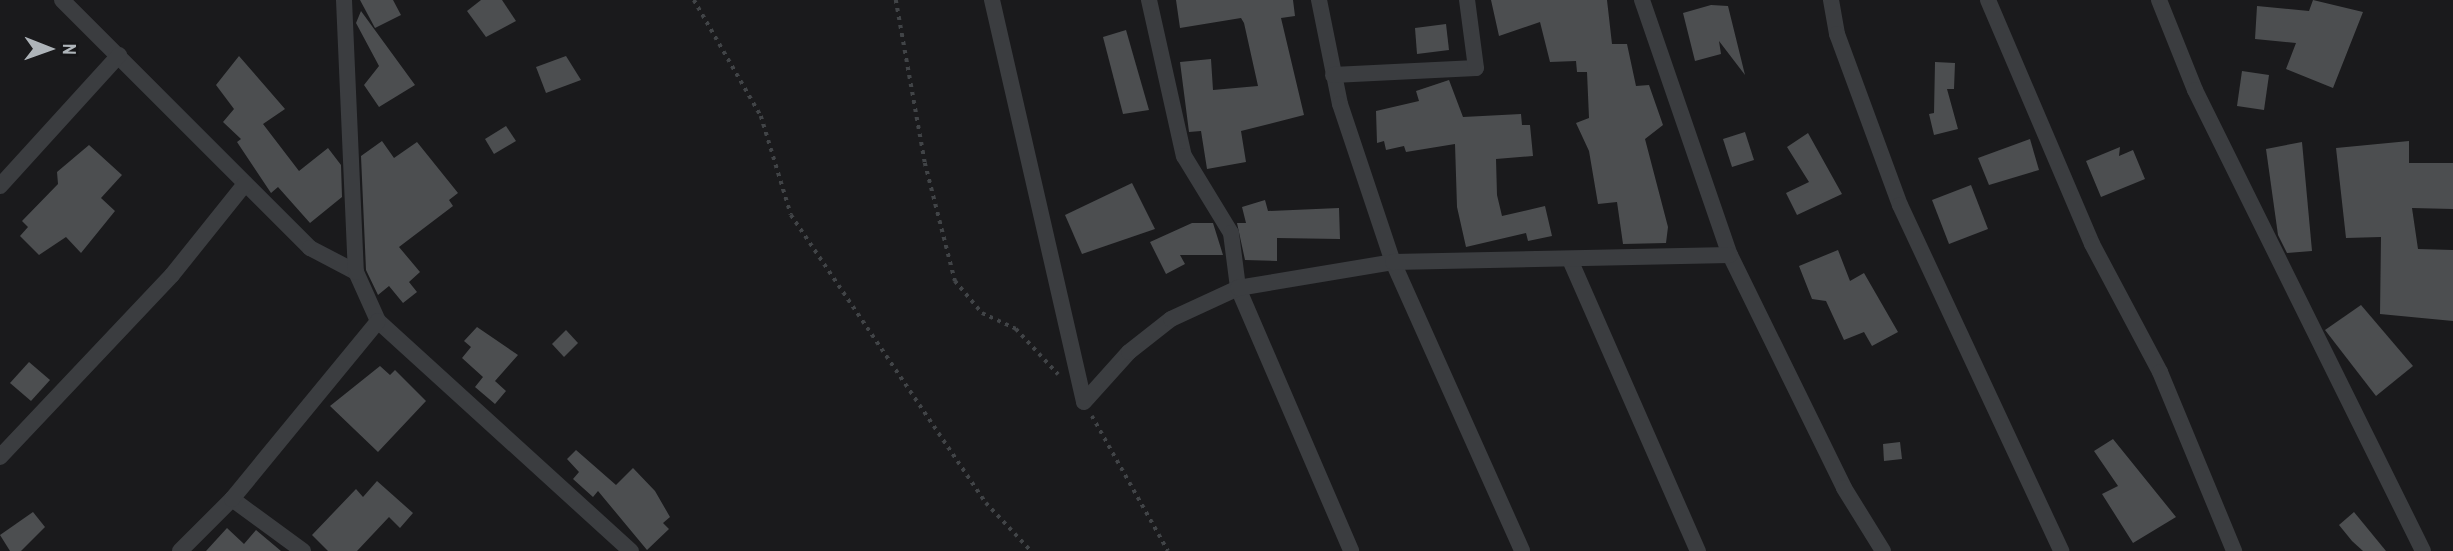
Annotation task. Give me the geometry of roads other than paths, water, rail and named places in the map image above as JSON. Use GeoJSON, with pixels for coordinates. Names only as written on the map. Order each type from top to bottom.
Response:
{"type":"FeatureCollection","features":[{"type":"Feature","properties":{"kind":"street"},"geometry":{"type":"LineString","coordinates":[[62,0],[310,248],[356,272]]}},
{"type":"Feature","properties":{"kind":"street"},"geometry":{"type":"LineString","coordinates":[[344,0],[356,272],[378,321],[631,551]]}},
{"type":"Feature","properties":{"kind":"street"},"geometry":{"type":"LineString","coordinates":[[992,0],[1084,402],[1129,352],[1171,319],[1237,288],[1394,262],[1571,261],[1730,255]]}},
{"type":"Feature","properties":{"kind":"street"},"geometry":{"type":"LineString","coordinates":[[1149,0],[1184,156],[1231,233],[1237,288],[1351,551]]}},
{"type":"Feature","properties":{"kind":"street"},"geometry":{"type":"LineString","coordinates":[[1319,0],[1334,75],[1394,262],[1522,551]]}},
{"type":"Feature","properties":{"kind":"street"},"geometry":{"type":"LineString","coordinates":[[1334,75],[1476,68],[1467,0]]}},
{"type":"Feature","properties":{"kind":"street"},"geometry":{"type":"LineString","coordinates":[[1642,0],[1730,255],[1844,488],[1884,551]]}},
{"type":"Feature","properties":{"kind":"street"},"geometry":{"type":"LineString","coordinates":[[1831,0],[1837,34],[1900,205],[2061,551]]}},
{"type":"Feature","properties":{"kind":"street"},"geometry":{"type":"LineString","coordinates":[[1989,0],[2092,244],[2161,372],[2234,551]]}},
{"type":"Feature","properties":{"kind":"street"},"geometry":{"type":"LineString","coordinates":[[2159,0],[2195,90],[2423,551]]}},
{"type":"Feature","properties":{"kind":"street"},"geometry":{"type":"LineString","coordinates":[[0,186],[118,55]]}},
{"type":"Feature","properties":{"kind":"street"},"geometry":{"type":"LineString","coordinates":[[0,457],[172,275],[244,184]]}},
{"type":"Feature","properties":{"kind":"street"},"geometry":{"type":"LineString","coordinates":[[1571,261],[1699,551]]}},
{"type":"Feature","properties":{"kind":"street"},"geometry":{"type":"LineString","coordinates":[[180,551],[232,499],[378,321]]}},
{"type":"Feature","properties":{"kind":"street"},"geometry":{"type":"LineString","coordinates":[[232,499],[303,551]]}}]}
